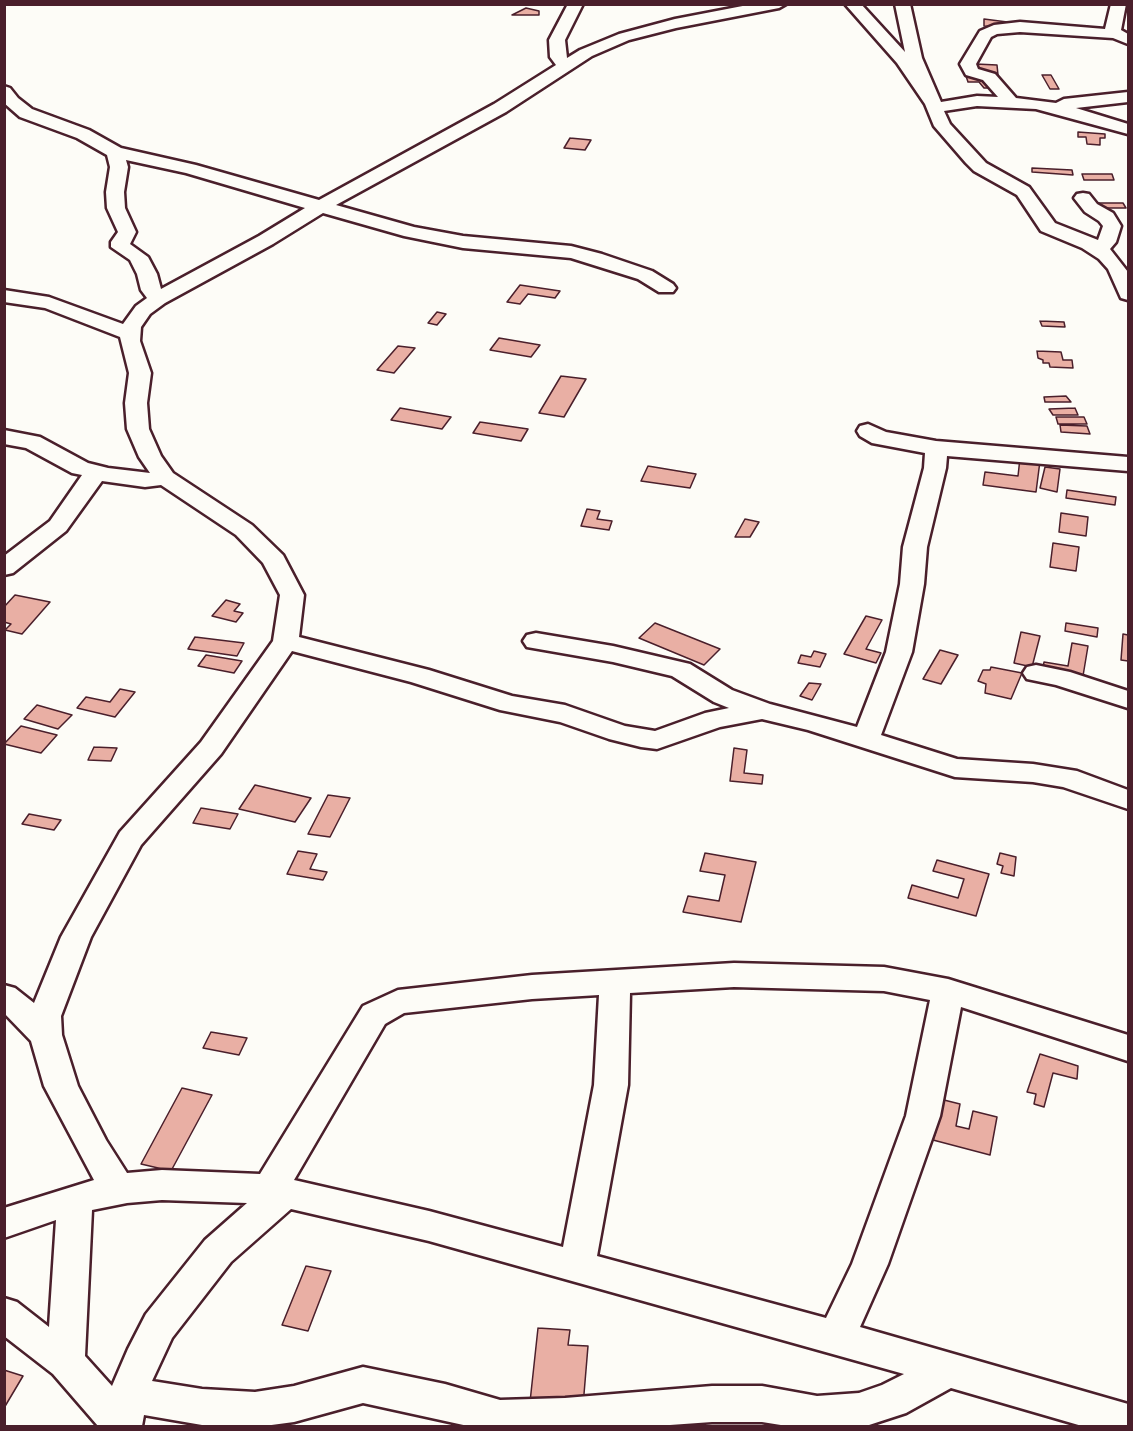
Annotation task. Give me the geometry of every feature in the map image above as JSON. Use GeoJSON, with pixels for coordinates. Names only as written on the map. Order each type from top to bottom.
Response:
{"type":"FeatureCollection","features":[{"type":"Feature","properties":{"kind":"street"},"geometry":{"type":"LineString","coordinates":[[566,66],[558,57],[557,40],[576,4]]}},
{"type":"Feature","properties":{"kind":"street"},"geometry":{"type":"LineString","coordinates":[[118,1190],[94,1150],[61,1086],[46,1035],[45,1016],[76,937],[130,839],[212,748],[286,641],[292,595],[274,560],[244,530],[165,478],[150,457],[138,429],[135,403],[140,373],[130,341],[131,327],[143,310],[158,299],[257,245],[320,206],[500,108],[586,54],[624,37],[720,14],[778,4]]}},
{"type":"Feature","properties":{"kind":"street"},"geometry":{"type":"LineString","coordinates":[[852,4],[884,37],[934,106]]}},
{"type":"Feature","properties":{"kind":"street"},"geometry":{"type":"LineString","coordinates":[[902,4],[914,58],[942,126],[980,167],[1023,190],[1048,227],[1113,256]]}},
{"type":"Feature","properties":{"kind":"street"},"geometry":{"type":"LineString","coordinates":[[1119,4],[1112,26],[1122,37]]}},
{"type":"Feature","properties":{"kind":"street"},"geometry":{"type":"LineString","coordinates":[[1010,101],[989,77],[972,72],[968,64],[985,34],[994,30],[1020,27],[1122,37]]}},
{"type":"Feature","properties":{"kind":"street"},"geometry":{"type":"LineString","coordinates":[[4,91],[12,102],[26,112],[83,134],[115,152],[190,169],[435,237],[588,256],[628,268],[666,288]]}},
{"type":"Feature","properties":{"kind":"street"},"geometry":{"type":"LineString","coordinates":[[1050,106],[1128,97]]}},
{"type":"Feature","properties":{"kind":"street"},"geometry":{"type":"LineString","coordinates":[[934,106],[977,101],[1010,101],[1050,106],[1128,129]]}},
{"type":"Feature","properties":{"kind":"street"},"geometry":{"type":"LineString","coordinates":[[115,152],[119,167],[115,192],[116,207],[128,232],[120,242],[121,247],[138,257],[147,274],[151,290],[158,299]]}},
{"type":"Feature","properties":{"kind":"street"},"geometry":{"type":"LineString","coordinates":[[1083,198],[1091,208],[1106,217],[1112,226],[1110,236],[1113,256],[1128,294]]}},
{"type":"Feature","properties":{"kind":"street"},"geometry":{"type":"LineString","coordinates":[[4,296],[49,303],[131,334]]}},
{"type":"Feature","properties":{"kind":"street"},"geometry":{"type":"LineString","coordinates":[[868,431],[880,438],[936,448],[1128,464]]}},
{"type":"Feature","properties":{"kind":"street"},"geometry":{"type":"LineString","coordinates":[[4,437],[32,442],[60,458],[96,472],[145,480],[165,478]]}},
{"type":"Feature","properties":{"kind":"street"},"geometry":{"type":"LineString","coordinates":[[866,739],[899,652],[912,584],[915,547],[935,468],[936,448]]}},
{"type":"Feature","properties":{"kind":"street"},"geometry":{"type":"LineString","coordinates":[[4,568],[58,526],[96,472]]}},
{"type":"Feature","properties":{"kind":"street"},"geometry":{"type":"LineString","coordinates":[[286,641],[412,674],[509,704],[566,714],[619,733],[657,741],[715,719],[763,711]]}},
{"type":"Feature","properties":{"kind":"street"},"geometry":{"type":"LineString","coordinates":[[537,641],[613,654],[681,670],[723,696],[763,711],[814,723],[955,768],[1032,773],[1067,778],[1128,800]]}},
{"type":"Feature","properties":{"kind":"street"},"geometry":{"type":"LineString","coordinates":[[1036,673],[1061,678],[1128,700]]}},
{"type":"Feature","properties":{"kind":"street"},"geometry":{"type":"LineString","coordinates":[[124,1416],[141,1361],[159,1326],[181,1295],[218,1251],[278,1191],[374,1015],[398,1002],[532,987],[734,975],[884,979],[948,991],[1128,1048]]}},
{"type":"Feature","properties":{"kind":"street"},"geometry":{"type":"LineString","coordinates":[[577,1267],[611,1085],[615,982]]}},
{"type":"Feature","properties":{"kind":"street"},"geometry":{"type":"LineString","coordinates":[[836,1338],[870,1264],[923,1116],[948,991]]}},
{"type":"Feature","properties":{"kind":"street"},"geometry":{"type":"LineString","coordinates":[[4,997],[17,1005],[46,1035]]}},
{"type":"Feature","properties":{"kind":"street"},"geometry":{"type":"LineString","coordinates":[[4,1223],[75,1199],[118,1190],[162,1185],[278,1191],[429,1226],[836,1338],[1128,1422]]}},
{"type":"Feature","properties":{"kind":"street"},"geometry":{"type":"LineString","coordinates":[[66,1362],[75,1199]]}},
{"type":"Feature","properties":{"kind":"street"},"geometry":{"type":"LineString","coordinates":[[4,1314],[66,1362],[124,1416],[202,1407],[255,1410],[294,1404],[363,1385],[445,1402],[500,1418],[565,1416],[712,1404],[762,1404],[817,1414],[860,1412],[892,1400],[948,1370]]}},
{"type":"Feature","properties":{"kind":"building"},"geometry":{"type":"Polygon","coordinates":[[[526,8],[539,11],[539,15],[512,15],[526,8]]]}},
{"type":"Feature","properties":{"kind":"building"},"geometry":{"type":"Polygon","coordinates":[[[984,19],[1015,23],[1014,27],[984,26],[984,19]]]}},
{"type":"Feature","properties":{"kind":"building"},"geometry":{"type":"Polygon","coordinates":[[[976,64],[997,65],[998,75],[976,71],[976,64]]]}},
{"type":"Feature","properties":{"kind":"building"},"geometry":{"type":"Polygon","coordinates":[[[1042,75],[1051,75],[1059,89],[1050,89],[1042,75]]]}},
{"type":"Feature","properties":{"kind":"building"},"geometry":{"type":"Polygon","coordinates":[[[966,76],[985,76],[993,88],[984,88],[979,82],[968,82],[966,76]]]}},
{"type":"Feature","properties":{"kind":"building"},"geometry":{"type":"Polygon","coordinates":[[[1078,132],[1105,134],[1105,138],[1100,138],[1100,145],[1087,144],[1086,137],[1078,137],[1078,132]]]}},
{"type":"Feature","properties":{"kind":"building"},"geometry":{"type":"Polygon","coordinates":[[[570,138],[591,140],[585,150],[564,148],[570,138]]]}},
{"type":"Feature","properties":{"kind":"building"},"geometry":{"type":"Polygon","coordinates":[[[1032,168],[1072,170],[1073,175],[1032,172],[1032,168]]]}},
{"type":"Feature","properties":{"kind":"building"},"geometry":{"type":"Polygon","coordinates":[[[1082,174],[1112,174],[1114,180],[1084,180],[1082,174]]]}},
{"type":"Feature","properties":{"kind":"building"},"geometry":{"type":"Polygon","coordinates":[[[1099,203],[1123,203],[1126,208],[1102,208],[1099,203]]]}},
{"type":"Feature","properties":{"kind":"building"},"geometry":{"type":"Polygon","coordinates":[[[520,285],[560,291],[555,298],[528,294],[520,304],[507,302],[520,285]]]}},
{"type":"Feature","properties":{"kind":"building"},"geometry":{"type":"Polygon","coordinates":[[[437,312],[446,314],[437,325],[428,323],[437,312]]]}},
{"type":"Feature","properties":{"kind":"building"},"geometry":{"type":"Polygon","coordinates":[[[1040,321],[1064,322],[1065,327],[1042,326],[1040,321]]]}},
{"type":"Feature","properties":{"kind":"building"},"geometry":{"type":"Polygon","coordinates":[[[499,338],[540,345],[531,357],[490,350],[499,338]]]}},
{"type":"Feature","properties":{"kind":"building"},"geometry":{"type":"Polygon","coordinates":[[[398,346],[415,348],[394,373],[377,370],[398,346]]]}},
{"type":"Feature","properties":{"kind":"building"},"geometry":{"type":"Polygon","coordinates":[[[1037,351],[1061,352],[1063,360],[1072,360],[1073,368],[1050,367],[1049,363],[1043,363],[1043,360],[1038,358],[1037,351]]]}},
{"type":"Feature","properties":{"kind":"building"},"geometry":{"type":"Polygon","coordinates":[[[561,376],[586,379],[564,417],[539,413],[561,376]]]}},
{"type":"Feature","properties":{"kind":"building"},"geometry":{"type":"Polygon","coordinates":[[[1066,396],[1071,402],[1045,402],[1044,397],[1066,396]]]}},
{"type":"Feature","properties":{"kind":"building"},"geometry":{"type":"Polygon","coordinates":[[[400,408],[451,417],[442,429],[391,420],[400,408]]]}},
{"type":"Feature","properties":{"kind":"building"},"geometry":{"type":"Polygon","coordinates":[[[1075,408],[1078,415],[1053,415],[1049,409],[1075,408]]]}},
{"type":"Feature","properties":{"kind":"building"},"geometry":{"type":"Polygon","coordinates":[[[1056,417],[1084,417],[1087,424],[1058,424],[1056,417]]]}},
{"type":"Feature","properties":{"kind":"building"},"geometry":{"type":"Polygon","coordinates":[[[480,422],[528,429],[521,441],[473,433],[480,422]]]}},
{"type":"Feature","properties":{"kind":"building"},"geometry":{"type":"Polygon","coordinates":[[[1060,425],[1087,426],[1090,434],[1061,432],[1060,425]]]}},
{"type":"Feature","properties":{"kind":"building"},"geometry":{"type":"Polygon","coordinates":[[[1020,458],[1040,461],[1036,492],[983,485],[985,472],[1018,476],[1020,458]]]}},
{"type":"Feature","properties":{"kind":"building"},"geometry":{"type":"Polygon","coordinates":[[[648,466],[696,474],[690,488],[641,481],[648,466]]]}},
{"type":"Feature","properties":{"kind":"building"},"geometry":{"type":"Polygon","coordinates":[[[1045,467],[1060,469],[1057,492],[1040,488],[1045,467]]]}},
{"type":"Feature","properties":{"kind":"building"},"geometry":{"type":"Polygon","coordinates":[[[1067,490],[1116,497],[1115,505],[1066,498],[1067,490]]]}},
{"type":"Feature","properties":{"kind":"building"},"geometry":{"type":"Polygon","coordinates":[[[587,509],[600,511],[597,519],[612,521],[609,530],[581,526],[587,509]]]}},
{"type":"Feature","properties":{"kind":"building"},"geometry":{"type":"Polygon","coordinates":[[[1061,513],[1088,517],[1086,536],[1059,532],[1061,513]]]}},
{"type":"Feature","properties":{"kind":"building"},"geometry":{"type":"Polygon","coordinates":[[[745,519],[759,522],[750,537],[735,537],[745,519]]]}},
{"type":"Feature","properties":{"kind":"building"},"geometry":{"type":"Polygon","coordinates":[[[1053,543],[1079,547],[1076,571],[1050,567],[1053,543]]]}},
{"type":"Feature","properties":{"kind":"building"},"geometry":{"type":"Polygon","coordinates":[[[15,595],[50,602],[22,634],[5,630],[11,624],[4,622],[4,607],[15,595]]]}},
{"type":"Feature","properties":{"kind":"building"},"geometry":{"type":"Polygon","coordinates":[[[226,600],[240,604],[234,611],[243,613],[236,622],[212,616],[226,600]]]}},
{"type":"Feature","properties":{"kind":"building"},"geometry":{"type":"Polygon","coordinates":[[[866,616],[882,620],[866,649],[881,653],[876,663],[844,654],[866,616]]]}},
{"type":"Feature","properties":{"kind":"building"},"geometry":{"type":"Polygon","coordinates":[[[655,623],[720,649],[704,665],[639,638],[655,623]]]}},
{"type":"Feature","properties":{"kind":"building"},"geometry":{"type":"Polygon","coordinates":[[[1066,623],[1098,628],[1097,637],[1065,631],[1066,623]]]}},
{"type":"Feature","properties":{"kind":"building"},"geometry":{"type":"Polygon","coordinates":[[[1021,632],[1040,636],[1032,667],[1014,663],[1021,632]]]}},
{"type":"Feature","properties":{"kind":"building"},"geometry":{"type":"Polygon","coordinates":[[[1123,634],[1128,635],[1128,661],[1121,660],[1123,634]]]}},
{"type":"Feature","properties":{"kind":"building"},"geometry":{"type":"Polygon","coordinates":[[[195,637],[244,643],[237,656],[188,649],[195,637]]]}},
{"type":"Feature","properties":{"kind":"building"},"geometry":{"type":"Polygon","coordinates":[[[1072,643],[1088,646],[1083,676],[1043,668],[1044,662],[1068,666],[1072,643]]]}},
{"type":"Feature","properties":{"kind":"building"},"geometry":{"type":"Polygon","coordinates":[[[940,650],[958,655],[941,684],[923,679],[940,650]]]}},
{"type":"Feature","properties":{"kind":"building"},"geometry":{"type":"Polygon","coordinates":[[[814,651],[826,654],[820,667],[798,663],[801,655],[811,657],[814,651]]]}},
{"type":"Feature","properties":{"kind":"building"},"geometry":{"type":"Polygon","coordinates":[[[206,655],[242,661],[234,673],[198,666],[206,655]]]}},
{"type":"Feature","properties":{"kind":"building"},"geometry":{"type":"Polygon","coordinates":[[[991,667],[1022,673],[1011,699],[985,693],[986,684],[978,681],[983,670],[990,670],[991,667]]]}},
{"type":"Feature","properties":{"kind":"building"},"geometry":{"type":"Polygon","coordinates":[[[809,683],[821,684],[812,700],[800,696],[809,683]]]}},
{"type":"Feature","properties":{"kind":"building"},"geometry":{"type":"Polygon","coordinates":[[[120,689],[135,692],[115,717],[77,708],[86,697],[110,702],[120,689]]]}},
{"type":"Feature","properties":{"kind":"building"},"geometry":{"type":"Polygon","coordinates":[[[37,705],[72,715],[58,729],[24,719],[37,705]]]}},
{"type":"Feature","properties":{"kind":"building"},"geometry":{"type":"Polygon","coordinates":[[[21,726],[57,735],[41,753],[4,744],[21,726]]]}},
{"type":"Feature","properties":{"kind":"building"},"geometry":{"type":"Polygon","coordinates":[[[94,747],[117,748],[111,761],[88,760],[94,747]]]}},
{"type":"Feature","properties":{"kind":"building"},"geometry":{"type":"Polygon","coordinates":[[[734,748],[747,750],[744,773],[763,775],[762,784],[730,781],[734,748]]]}},
{"type":"Feature","properties":{"kind":"building"},"geometry":{"type":"Polygon","coordinates":[[[255,785],[311,798],[295,822],[239,809],[255,785]]]}},
{"type":"Feature","properties":{"kind":"building"},"geometry":{"type":"Polygon","coordinates":[[[328,795],[350,798],[330,837],[308,834],[328,795]]]}},
{"type":"Feature","properties":{"kind":"building"},"geometry":{"type":"Polygon","coordinates":[[[201,808],[238,814],[230,829],[193,823],[201,808]]]}},
{"type":"Feature","properties":{"kind":"building"},"geometry":{"type":"Polygon","coordinates":[[[29,814],[61,820],[54,830],[22,824],[29,814]]]}},
{"type":"Feature","properties":{"kind":"building"},"geometry":{"type":"Polygon","coordinates":[[[298,851],[317,854],[310,869],[327,872],[323,880],[287,874],[298,851]]]}},
{"type":"Feature","properties":{"kind":"building"},"geometry":{"type":"Polygon","coordinates":[[[705,853],[756,862],[741,922],[683,912],[688,896],[719,901],[725,875],[700,871],[705,853]]]}},
{"type":"Feature","properties":{"kind":"building"},"geometry":{"type":"Polygon","coordinates":[[[1000,853],[1016,857],[1014,876],[1001,873],[1003,866],[997,864],[1000,853]]]}},
{"type":"Feature","properties":{"kind":"building"},"geometry":{"type":"Polygon","coordinates":[[[937,860],[989,874],[976,916],[908,898],[912,885],[958,898],[964,879],[933,871],[937,860]]]}},
{"type":"Feature","properties":{"kind":"building"},"geometry":{"type":"Polygon","coordinates":[[[211,1032],[247,1038],[239,1055],[203,1048],[211,1032]]]}},
{"type":"Feature","properties":{"kind":"building"},"geometry":{"type":"Polygon","coordinates":[[[1040,1054],[1078,1066],[1077,1079],[1053,1073],[1044,1107],[1034,1104],[1036,1094],[1027,1092],[1040,1054]]]}},
{"type":"Feature","properties":{"kind":"building"},"geometry":{"type":"Polygon","coordinates":[[[182,1088],[212,1095],[171,1171],[141,1164],[182,1088]]]}},
{"type":"Feature","properties":{"kind":"building"},"geometry":{"type":"Polygon","coordinates":[[[936,1098],[960,1104],[956,1126],[969,1129],[973,1111],[997,1117],[990,1155],[933,1140],[936,1131],[930,1127],[936,1098]]]}},
{"type":"Feature","properties":{"kind":"building"},"geometry":{"type":"Polygon","coordinates":[[[306,1266],[331,1271],[308,1331],[282,1325],[306,1266]]]}},
{"type":"Feature","properties":{"kind":"building"},"geometry":{"type":"Polygon","coordinates":[[[538,1328],[570,1330],[568,1345],[588,1346],[583,1406],[530,1402],[538,1328]]]}},
{"type":"Feature","properties":{"kind":"building"},"geometry":{"type":"Polygon","coordinates":[[[4,1370],[23,1376],[4,1408],[4,1370]]]}}]}
